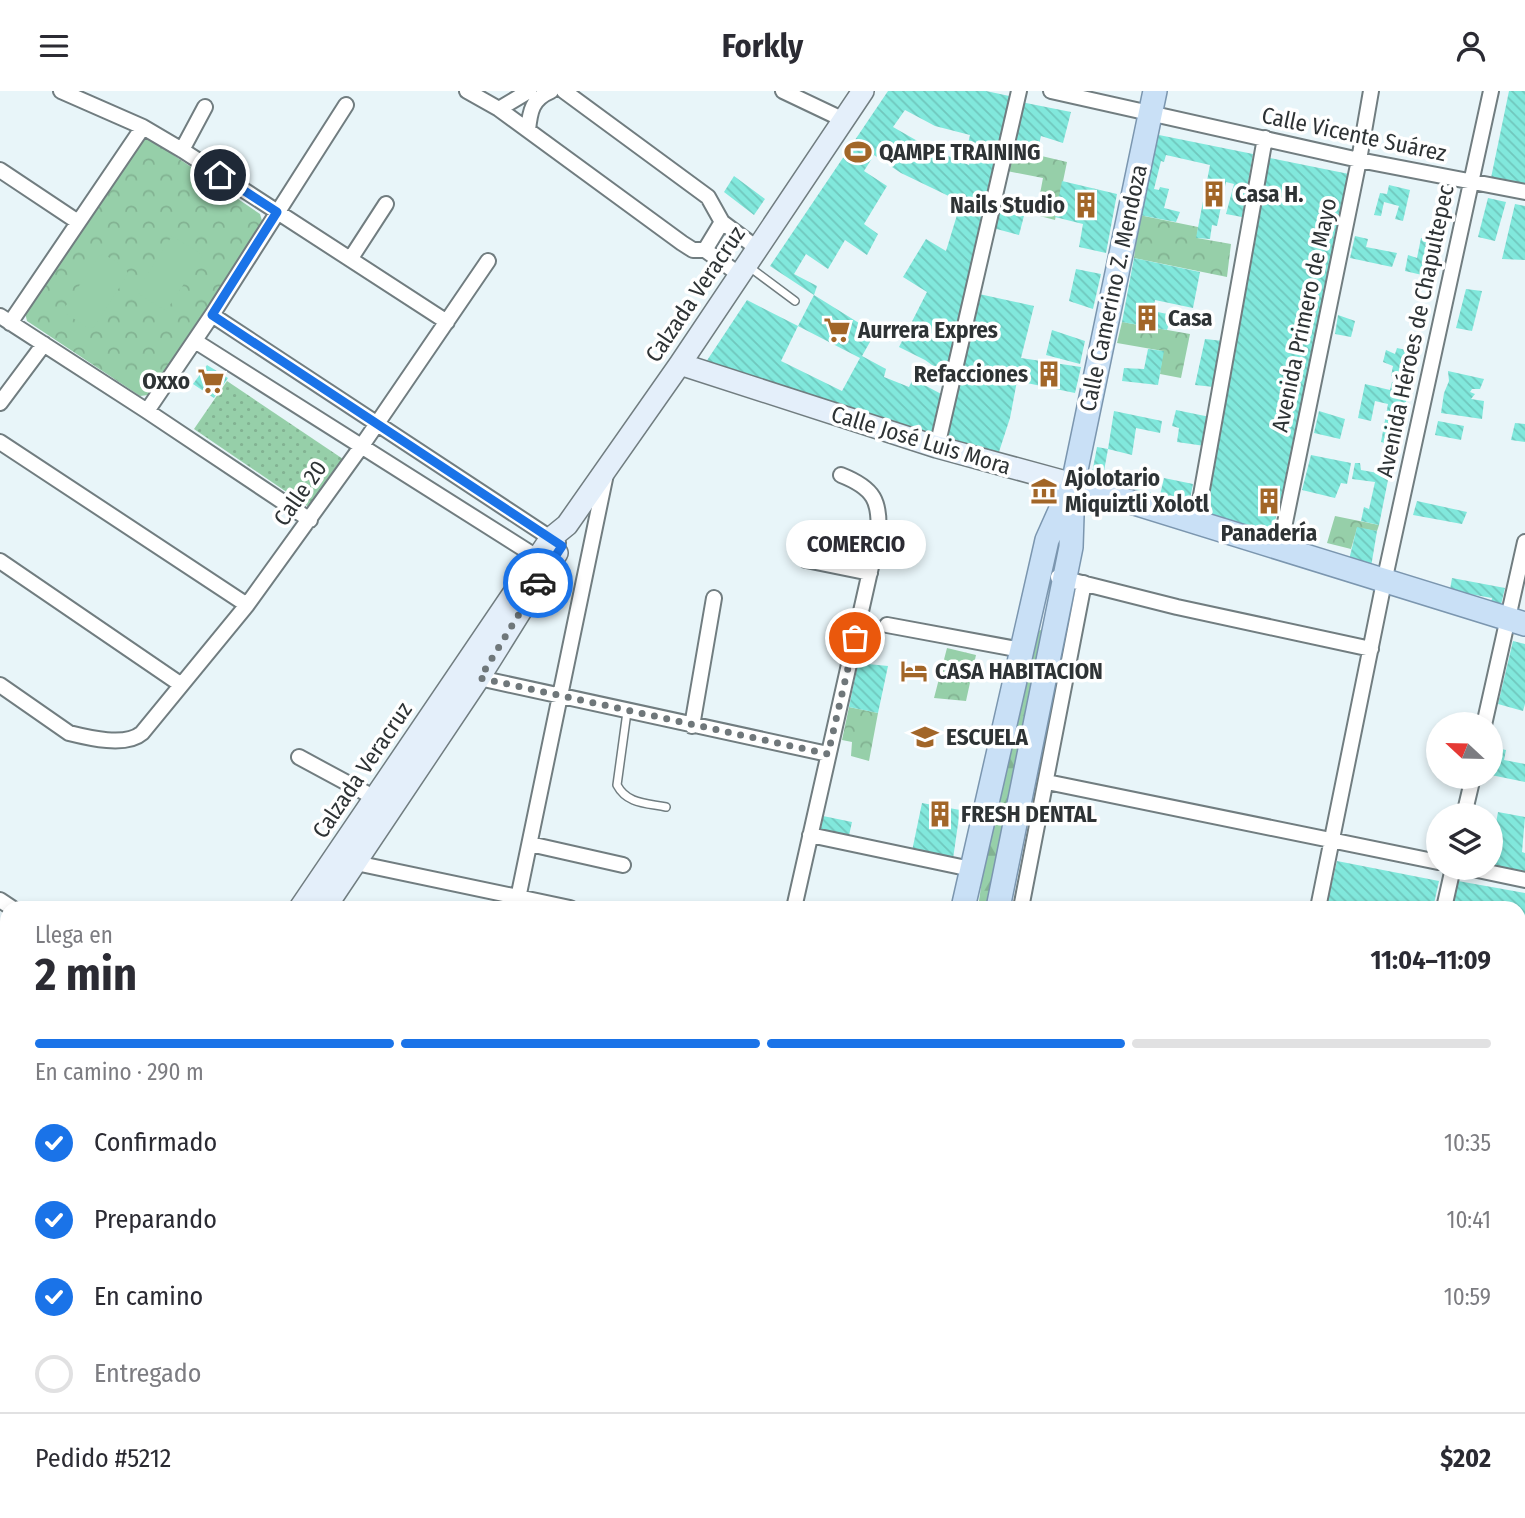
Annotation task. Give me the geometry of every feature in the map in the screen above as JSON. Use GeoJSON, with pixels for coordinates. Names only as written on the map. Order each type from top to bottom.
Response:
{"type":"FeatureCollection","features":[{"type":"Feature","properties":{"kind":"main road","name":"Calle Camerino Z. Mendoza"},"geometry":{"type":"LineString","coordinates":[[1073,484],[1152,102]]}},
{"type":"Feature","properties":{"kind":"main road","name":"Calle José Luis Mora"},"geometry":{"type":"LineString","coordinates":[[1073,484],[1516,622]]}},
{"type":"Feature","properties":{"kind":"main road"},"geometry":{"type":"LineString","coordinates":[[965,901],[1047,540],[1073,484]]}},
{"type":"Feature","properties":{"kind":"main road"},"geometry":{"type":"LineString","coordinates":[[1001,901],[1074,581],[1071,547],[1073,484]]}},
{"type":"Feature","properties":{"kind":"street"},"geometry":{"type":"LineString","coordinates":[[61,91],[143,127],[447,322]]}},
{"type":"Feature","properties":{"kind":"street"},"geometry":{"type":"LineString","coordinates":[[467,91],[499,109],[682,243],[694,250],[705,250],[748,263]]}},
{"type":"Feature","properties":{"kind":"street"},"geometry":{"type":"LineString","coordinates":[[499,109],[529,91]]}},
{"type":"Feature","properties":{"kind":"street"},"geometry":{"type":"LineString","coordinates":[[528,130],[534,102],[551,91]]}},
{"type":"Feature","properties":{"kind":"street"},"geometry":{"type":"LineString","coordinates":[[564,91],[708,198],[748,263]]}},
{"type":"Feature","properties":{"kind":"street"},"geometry":{"type":"LineString","coordinates":[[783,91],[844,120]]}},
{"type":"Feature","properties":{"kind":"street","name":"Calzada Veracruz"},"geometry":{"type":"LineString","coordinates":[[305,901],[680,364],[863,91]]}},
{"type":"Feature","properties":{"kind":"street"},"geometry":{"type":"LineString","coordinates":[[937,447],[1019,91]]}},
{"type":"Feature","properties":{"kind":"street","name":"Calle Vicente Suárez"},"geometry":{"type":"LineString","coordinates":[[1051,91],[1152,102],[1265,138],[1359,160],[1525,191]]}},
{"type":"Feature","properties":{"kind":"street","name":"Avenida Primero de Mayo"},"geometry":{"type":"LineString","coordinates":[[1280,547],[1371,91]]}},
{"type":"Feature","properties":{"kind":"street","name":"Avenida Héroes de Chapultepec"},"geometry":{"type":"LineString","coordinates":[[1319,901],[1384,582],[1491,91]]}},
{"type":"Feature","properties":{"kind":"street"},"geometry":{"type":"LineString","coordinates":[[148,411],[346,105]]}},
{"type":"Feature","properties":{"kind":"street"},"geometry":{"type":"LineString","coordinates":[[181,150],[205,107]]}},
{"type":"Feature","properties":{"kind":"street"},"geometry":{"type":"LineString","coordinates":[[143,127],[78,222],[5,319],[310,520]]}},
{"type":"Feature","properties":{"kind":"street"},"geometry":{"type":"LineString","coordinates":[[1196,523],[1265,138]]}},
{"type":"Feature","properties":{"kind":"street"},"geometry":{"type":"LineString","coordinates":[[0,170],[78,222]]}},
{"type":"Feature","properties":{"kind":"street"},"geometry":{"type":"LineString","coordinates":[[351,258],[386,204]]}},
{"type":"Feature","properties":{"kind":"street"},"geometry":{"type":"LineString","coordinates":[[705,250],[722,222]]}},
{"type":"Feature","properties":{"kind":"street","name":"Calle 20"},"geometry":{"type":"LineString","coordinates":[[0,685],[69,733],[135,739],[247,605],[310,520],[488,261]]}},
{"type":"Feature","properties":{"kind":"street"},"geometry":{"type":"LineString","coordinates":[[212,315],[377,423],[560,536]]}},
{"type":"Feature","properties":{"kind":"street"},"geometry":{"type":"LineString","coordinates":[[195,341],[543,561]]}},
{"type":"Feature","properties":{"kind":"street"},"geometry":{"type":"LineString","coordinates":[[0,403],[44,344]]}},
{"type":"Feature","properties":{"kind":"street","name":"Calle José Luis Mora"},"geometry":{"type":"LineString","coordinates":[[680,364],[937,447],[1073,484]]}},
{"type":"Feature","properties":{"kind":"street"},"geometry":{"type":"LineString","coordinates":[[0,442],[247,605]]}},
{"type":"Feature","properties":{"kind":"street"},"geometry":{"type":"LineString","coordinates":[[517,901],[607,467]]}},
{"type":"Feature","properties":{"kind":"street"},"geometry":{"type":"LineString","coordinates":[[796,901],[870,573],[879,516],[876,501],[869,491],[856,481],[841,475]]}},
{"type":"Feature","properties":{"kind":"street"},"geometry":{"type":"LineString","coordinates":[[1488,712],[1516,622],[1525,543]]}},
{"type":"Feature","properties":{"kind":"street"},"geometry":{"type":"LineString","coordinates":[[806,560],[870,573]]}},
{"type":"Feature","properties":{"kind":"street"},"geometry":{"type":"LineString","coordinates":[[0,561],[180,684]]}},
{"type":"Feature","properties":{"kind":"street","name":"Calzada Veracruz"},"geometry":{"type":"LineString","coordinates":[[330,901],[480,678],[543,561]]}},
{"type":"Feature","properties":{"kind":"street"},"geometry":{"type":"LineString","coordinates":[[1040,574],[1371,649]]}},
{"type":"Feature","properties":{"kind":"street"},"geometry":{"type":"LineString","coordinates":[[1022,901],[1046,782],[1074,581]]}},
{"type":"Feature","properties":{"kind":"street"},"geometry":{"type":"LineString","coordinates":[[692,726],[714,598]]}},
{"type":"Feature","properties":{"kind":"street"},"geometry":{"type":"LineString","coordinates":[[887,625],[1022,650]]}},
{"type":"Feature","properties":{"kind":"street"},"geometry":{"type":"LineString","coordinates":[[480,678],[828,754]]}},
{"type":"Feature","properties":{"kind":"street"},"geometry":{"type":"LineString","coordinates":[[299,757],[375,798]]}},
{"type":"Feature","properties":{"kind":"street"},"geometry":{"type":"LineString","coordinates":[[1046,782],[1426,860]]}},
{"type":"Feature","properties":{"kind":"street"},"geometry":{"type":"LineString","coordinates":[[810,835],[971,869]]}},
{"type":"Feature","properties":{"kind":"street"},"geometry":{"type":"LineString","coordinates":[[530,844],[623,865]]}},
{"type":"Feature","properties":{"kind":"street"},"geometry":{"type":"LineString","coordinates":[[338,852],[356,863],[509,901]]}},
{"type":"Feature","properties":{"kind":"street"},"geometry":{"type":"LineString","coordinates":[[1503,875],[1525,880]]}},
{"type":"Feature","properties":{"kind":"street"},"geometry":{"type":"LineString","coordinates":[[1446,901],[1450,880]]}},
{"type":"Feature","properties":{"kind":"lane"},"geometry":{"type":"LineString","coordinates":[[748,263],[795,301]]}},
{"type":"Feature","properties":{"kind":"lane"},"geometry":{"type":"LineString","coordinates":[[627,712],[617,785],[622,795],[631,800],[666,807]]}},
{"type":"Feature","properties":{"kind":"green space"},"geometry":{"type":"Polygon","coordinates":[[[150,139],[260,214],[263,224],[148,395],[140,396],[27,321],[25,313],[140,141],[150,139]]]}},
{"type":"Feature","properties":{"kind":"green space"},"geometry":{"type":"Polygon","coordinates":[[[1033,154],[1067,162],[1055,220],[1036,215],[1043,178],[1007,171],[1010,158],[1030,162],[1033,154]]]}},
{"type":"Feature","properties":{"kind":"green space"},"geometry":{"type":"Polygon","coordinates":[[[1139,215],[1198,227],[1197,238],[1231,244],[1227,277],[1134,258],[1139,215]]]}},
{"type":"Feature","properties":{"kind":"green space"},"geometry":{"type":"Polygon","coordinates":[[[172,236],[203,255],[166,311],[136,292],[172,236]]]}},
{"type":"Feature","properties":{"kind":"green space"},"geometry":{"type":"Polygon","coordinates":[[[104,254],[126,269],[128,274],[94,327],[88,328],[65,313],[65,307],[99,256],[104,254]]]}},
{"type":"Feature","properties":{"kind":"green space"},"geometry":{"type":"Polygon","coordinates":[[[1122,322],[1190,334],[1181,378],[1160,374],[1163,351],[1117,343],[1122,322]]]}},
{"type":"Feature","properties":{"kind":"green space"},"geometry":{"type":"Polygon","coordinates":[[[227,381],[343,459],[310,508],[194,429],[227,381]]]}},
{"type":"Feature","properties":{"kind":"green space"},"geometry":{"type":"Polygon","coordinates":[[[1335,516],[1379,525],[1377,531],[1357,528],[1351,549],[1327,543],[1335,516]]]}},
{"type":"Feature","properties":{"kind":"green space"},"geometry":{"type":"Polygon","coordinates":[[[1042,629],[1045,632],[989,901],[979,901],[989,830],[1039,631],[1042,629]]]}},
{"type":"Feature","properties":{"kind":"green space"},"geometry":{"type":"Polygon","coordinates":[[[947,648],[976,655],[966,701],[934,698],[947,648]]]}},
{"type":"Feature","properties":{"kind":"green space"},"geometry":{"type":"Polygon","coordinates":[[[849,707],[878,713],[869,761],[851,756],[852,742],[842,740],[849,707]]]}},
{"type":"Feature","properties":{"kind":"building"},"geometry":{"type":"Polygon","coordinates":[[[888,91],[986,91],[1014,97],[949,377],[925,360],[899,347],[927,292],[903,277],[926,239],[946,251],[961,202],[901,173],[874,155],[864,171],[887,186],[864,224],[878,234],[867,255],[845,240],[828,269],[806,254],[794,274],[817,286],[814,295],[770,266],[888,91]],[[905,110],[893,127],[928,147],[969,165],[974,150],[967,148],[970,135],[935,126],[905,110]]]}},
{"type":"Feature","properties":{"kind":"building"},"geometry":{"type":"Polygon","coordinates":[[[1509,91],[1525,91],[1525,184],[1491,178],[1509,91]]]}},
{"type":"Feature","properties":{"kind":"building"},"geometry":{"type":"Polygon","coordinates":[[[1021,102],[1071,112],[1063,143],[1041,136],[1037,153],[1011,148],[1021,102]]]}},
{"type":"Feature","properties":{"kind":"building"},"geometry":{"type":"Polygon","coordinates":[[[1154,134],[1253,154],[1242,217],[1226,214],[1234,184],[1226,182],[1217,226],[1212,225],[1210,239],[1196,238],[1210,165],[1166,155],[1164,162],[1161,161],[1154,189],[1169,189],[1164,208],[1180,212],[1176,222],[1139,215],[1154,134]]]}},
{"type":"Feature","properties":{"kind":"building"},"geometry":{"type":"Polygon","coordinates":[[[1265,157],[1349,174],[1270,541],[1202,523],[1265,157]]]}},
{"type":"Feature","properties":{"kind":"building"},"geometry":{"type":"Polygon","coordinates":[[[734,176],[765,199],[754,215],[724,192],[734,176]]]}},
{"type":"Feature","properties":{"kind":"building","name":"Nails Studio"},"geometry":{"type":"Polygon","coordinates":[[[1062,181],[1117,194],[1106,253],[1079,247],[1083,224],[1055,217],[1062,181]]]}},
{"type":"Feature","properties":{"kind":"building"},"geometry":{"type":"Polygon","coordinates":[[[1389,185],[1410,190],[1403,221],[1395,219],[1399,206],[1384,202],[1381,216],[1374,215],[1380,193],[1387,194],[1389,185]]]}},
{"type":"Feature","properties":{"kind":"building"},"geometry":{"type":"Polygon","coordinates":[[[1488,198],[1506,202],[1495,241],[1478,237],[1488,198]]]}},
{"type":"Feature","properties":{"kind":"building"},"geometry":{"type":"Polygon","coordinates":[[[1515,204],[1525,206],[1525,260],[1502,259],[1515,204]]]}},
{"type":"Feature","properties":{"kind":"building"},"geometry":{"type":"Polygon","coordinates":[[[997,205],[1025,212],[1019,235],[993,228],[997,205]]]}},
{"type":"Feature","properties":{"kind":"building"},"geometry":{"type":"Polygon","coordinates":[[[1355,236],[1368,239],[1366,247],[1397,253],[1392,267],[1350,258],[1355,236]]]}},
{"type":"Feature","properties":{"kind":"building"},"geometry":{"type":"Polygon","coordinates":[[[1421,238],[1442,243],[1435,278],[1405,271],[1408,255],[1417,258],[1421,238]]]}},
{"type":"Feature","properties":{"kind":"building"},"geometry":{"type":"Polygon","coordinates":[[[1134,258],[1200,272],[1193,308],[1155,300],[1153,311],[1172,315],[1167,330],[1122,322],[1134,258]]]}},
{"type":"Feature","properties":{"kind":"building"},"geometry":{"type":"Polygon","coordinates":[[[1076,269],[1101,274],[1093,309],[1069,301],[1076,269]]]}},
{"type":"Feature","properties":{"kind":"building"},"geometry":{"type":"Polygon","coordinates":[[[1466,289],[1482,291],[1472,331],[1456,328],[1466,289]]]}},
{"type":"Feature","properties":{"kind":"building"},"geometry":{"type":"Polygon","coordinates":[[[979,294],[1034,306],[1021,358],[1081,367],[1075,393],[1017,381],[1010,418],[997,458],[942,441],[979,294]]]}},
{"type":"Feature","properties":{"kind":"building"},"geometry":{"type":"Polygon","coordinates":[[[814,295],[875,333],[862,356],[886,369],[884,377],[909,387],[913,379],[945,396],[934,442],[704,365],[747,300],[798,326],[814,295]],[[798,326],[781,361],[842,391],[860,358],[798,326]]]}},
{"type":"Feature","properties":{"kind":"building"},"geometry":{"type":"Polygon","coordinates":[[[1338,315],[1355,321],[1351,337],[1335,334],[1338,315]]]}},
{"type":"Feature","properties":{"kind":"building"},"geometry":{"type":"Polygon","coordinates":[[[1052,330],[1085,341],[1080,364],[1046,355],[1052,330]]]}},
{"type":"Feature","properties":{"kind":"building"},"geometry":{"type":"Polygon","coordinates":[[[1205,339],[1223,341],[1214,387],[1195,385],[1205,339]]]}},
{"type":"Feature","properties":{"kind":"building"},"geometry":{"type":"Polygon","coordinates":[[[1397,348],[1419,353],[1412,380],[1391,376],[1393,366],[1383,362],[1386,350],[1395,354],[1397,348]]]}},
{"type":"Feature","properties":{"kind":"building"},"geometry":{"type":"Polygon","coordinates":[[[1148,349],[1164,351],[1158,385],[1122,381],[1124,368],[1144,369],[1148,349]]]}},
{"type":"Feature","properties":{"kind":"building","name":"Oxxo"},"geometry":{"type":"Polygon","coordinates":[[[207,365],[228,378],[214,398],[193,384],[207,365]]]}},
{"type":"Feature","properties":{"kind":"building"},"geometry":{"type":"Polygon","coordinates":[[[1448,371],[1484,379],[1480,389],[1472,389],[1470,392],[1475,394],[1471,399],[1484,401],[1482,419],[1441,413],[1449,381],[1448,371]]]}},
{"type":"Feature","properties":{"kind":"building"},"geometry":{"type":"Polygon","coordinates":[[[1392,382],[1409,387],[1397,446],[1381,442],[1388,404],[1375,401],[1371,421],[1358,418],[1365,384],[1390,390],[1392,382]]]}},
{"type":"Feature","properties":{"kind":"building"},"geometry":{"type":"Polygon","coordinates":[[[1176,410],[1210,417],[1205,446],[1177,442],[1179,428],[1172,426],[1176,410]]]}},
{"type":"Feature","properties":{"kind":"building"},"geometry":{"type":"Polygon","coordinates":[[[1114,411],[1162,421],[1160,433],[1136,428],[1132,455],[1108,449],[1114,411]]]}},
{"type":"Feature","properties":{"kind":"building"},"geometry":{"type":"Polygon","coordinates":[[[1319,411],[1345,419],[1340,439],[1314,433],[1319,411]]]}},
{"type":"Feature","properties":{"kind":"building"},"geometry":{"type":"Polygon","coordinates":[[[1438,421],[1464,426],[1461,440],[1435,435],[1438,421]]]}},
{"type":"Feature","properties":{"kind":"building"},"geometry":{"type":"Polygon","coordinates":[[[1515,423],[1525,424],[1525,442],[1511,440],[1515,423]]]}},
{"type":"Feature","properties":{"kind":"building"},"geometry":{"type":"Polygon","coordinates":[[[1097,447],[1108,449],[1100,493],[1089,489],[1097,447]]]}},
{"type":"Feature","properties":{"kind":"building"},"geometry":{"type":"Polygon","coordinates":[[[1311,455],[1351,463],[1347,484],[1341,483],[1335,498],[1302,490],[1311,455]]]}},
{"type":"Feature","properties":{"kind":"building"},"geometry":{"type":"Polygon","coordinates":[[[1355,463],[1360,463],[1361,470],[1389,475],[1379,525],[1361,521],[1364,507],[1369,509],[1375,482],[1352,479],[1355,463]]]}},
{"type":"Feature","properties":{"kind":"building"},"geometry":{"type":"Polygon","coordinates":[[[1164,478],[1193,484],[1187,515],[1157,508],[1164,478]]]}},
{"type":"Feature","properties":{"kind":"building"},"geometry":{"type":"Polygon","coordinates":[[[1133,488],[1159,495],[1157,508],[1129,498],[1133,488]]]}},
{"type":"Feature","properties":{"kind":"building"},"geometry":{"type":"Polygon","coordinates":[[[1417,501],[1467,512],[1462,524],[1413,515],[1417,501]]]}},
{"type":"Feature","properties":{"kind":"building"},"geometry":{"type":"Polygon","coordinates":[[[1357,527],[1377,531],[1371,567],[1349,560],[1357,527]]]}},
{"type":"Feature","properties":{"kind":"building"},"geometry":{"type":"Polygon","coordinates":[[[1452,578],[1505,588],[1500,609],[1490,607],[1492,598],[1458,592],[1449,596],[1452,578]]]}},
{"type":"Feature","properties":{"kind":"building"},"geometry":{"type":"Polygon","coordinates":[[[1513,641],[1525,644],[1523,711],[1498,704],[1513,641]]]}},
{"type":"Feature","properties":{"kind":"building"},"geometry":{"type":"Polygon","coordinates":[[[858,663],[888,666],[878,713],[849,707],[858,663]]]}},
{"type":"Feature","properties":{"kind":"building"},"geometry":{"type":"Polygon","coordinates":[[[1503,749],[1506,750],[1504,760],[1525,764],[1525,782],[1503,777],[1503,749]]]}},
{"type":"Feature","properties":{"kind":"building"},"geometry":{"type":"Polygon","coordinates":[[[922,803],[960,810],[953,859],[912,851],[922,803]]]}},
{"type":"Feature","properties":{"kind":"building"},"geometry":{"type":"Polygon","coordinates":[[[1503,813],[1525,817],[1522,852],[1525,853],[1525,873],[1503,869],[1503,813]]]}},
{"type":"Feature","properties":{"kind":"building"},"geometry":{"type":"Polygon","coordinates":[[[823,816],[852,822],[848,840],[820,834],[823,816]]]}},
{"type":"Feature","properties":{"kind":"building"},"geometry":{"type":"Polygon","coordinates":[[[1337,861],[1439,881],[1435,901],[1328,901],[1337,861]]]}},
{"type":"Feature","properties":{"kind":"building"},"geometry":{"type":"Polygon","coordinates":[[[1458,881],[1525,893],[1525,901],[1454,901],[1458,881]]]}},
{"type":"Feature","properties":{"kind":"way so far"},"geometry":{"type":"LineString","coordinates":[[538,583],[480,678],[828,754],[855,638]]}},
{"type":"Feature","properties":{"kind":"place","name":"QAMPE TRAINING"},"geometry":{"type":"Point","coordinates":[858,152]}},
{"type":"Feature","properties":{"kind":"place","name":"Casa H."},"geometry":{"type":"Point","coordinates":[1214,194]}},
{"type":"Feature","properties":{"kind":"place","name":"Nails Studio"},"geometry":{"type":"Point","coordinates":[1086,205]}},
{"type":"Feature","properties":{"kind":"place","name":"Casa"},"geometry":{"type":"Point","coordinates":[1147,318]}},
{"type":"Feature","properties":{"kind":"place","name":"Aurrera Expres"},"geometry":{"type":"Point","coordinates":[837,330]}},
{"type":"Feature","properties":{"kind":"place","name":"Refacciones"},"geometry":{"type":"Point","coordinates":[1049,374]}},
{"type":"Feature","properties":{"kind":"place","name":"Oxxo"},"geometry":{"type":"Point","coordinates":[211,381]}},
{"type":"Feature","properties":{"kind":"place","name":"Ajolotario Miquiztli Xolotl"},"geometry":{"type":"Point","coordinates":[1044,491]}},
{"type":"Feature","properties":{"kind":"place","name":"Panadería"},"geometry":{"type":"Point","coordinates":[1269,501]}},
{"type":"Feature","properties":{"kind":"place","name":"COMERCIO"},"geometry":{"type":"Point","coordinates":[855,638]}},
{"type":"Feature","properties":{"kind":"place","name":"CASA HABITACION"},"geometry":{"type":"Point","coordinates":[914,671]}},
{"type":"Feature","properties":{"kind":"place","name":"ESCUELA"},"geometry":{"type":"Point","coordinates":[925,737]}},
{"type":"Feature","properties":{"kind":"place","name":"FRESH DENTAL"},"geometry":{"type":"Point","coordinates":[940,814]}},
{"type":"Feature","properties":{"kind":"route"},"geometry":{"type":"LineString","coordinates":[[220,175],[277,212],[212,315],[562,546],[538,583]]}}]}
